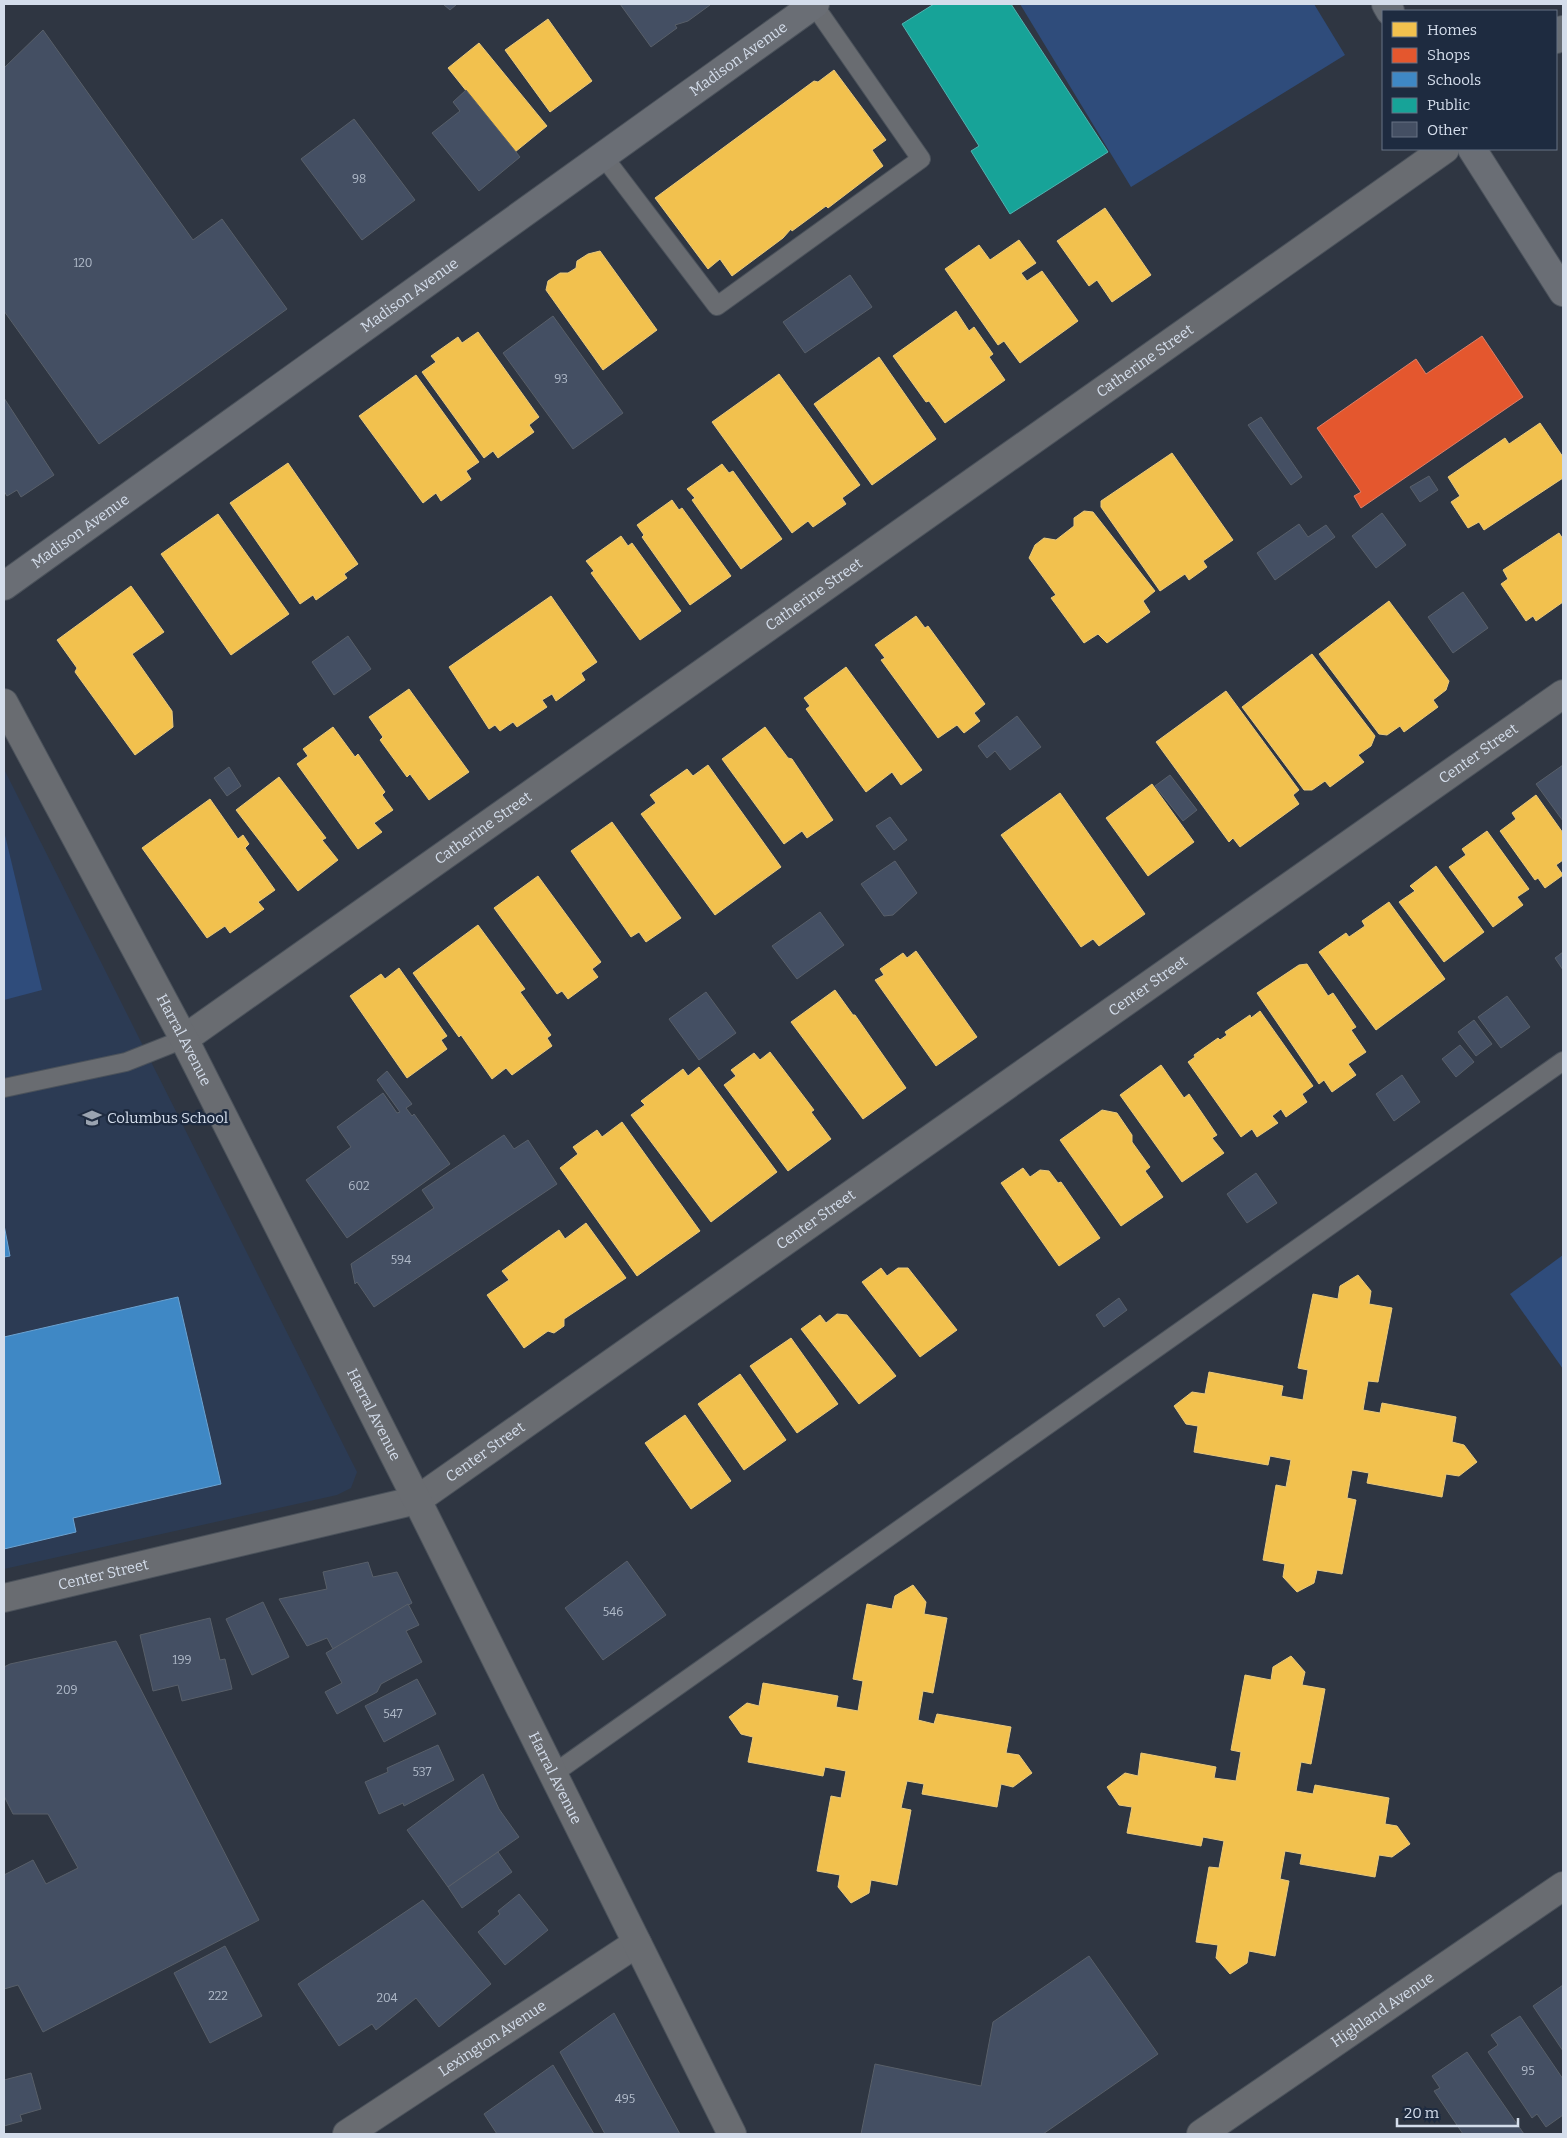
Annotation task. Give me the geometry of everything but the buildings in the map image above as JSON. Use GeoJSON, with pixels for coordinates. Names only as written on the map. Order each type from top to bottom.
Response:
{"type":"FeatureCollection","features":[{"type":"Feature","properties":{"kind":"main road","name":"Madison Avenue"},"geometry":{"type":"LineString","coordinates":[[4,586],[815,4]]}},
{"type":"Feature","properties":{"kind":"main road"},"geometry":{"type":"LineString","coordinates":[[1473,150],[1563,292]]}},
{"type":"Feature","properties":{"kind":"street","name":"Catherine Street"},"geometry":{"type":"LineString","coordinates":[[184,1040],[1444,150]]}},
{"type":"Feature","properties":{"kind":"street","name":"Center Street"},"geometry":{"type":"LineString","coordinates":[[4,1598],[417,1500],[1563,694]]}},
{"type":"Feature","properties":{"kind":"street","name":"Harral Avenue"},"geometry":{"type":"LineString","coordinates":[[4,703],[184,1040],[417,1500],[732,2134]]}},
{"type":"Feature","properties":{"kind":"street","name":"Highland Avenue"},"geometry":{"type":"LineString","coordinates":[[1201,2134],[1563,1886]]}},
{"type":"Feature","properties":{"kind":"street","name":"Lexington Avenue"},"geometry":{"type":"LineString","coordinates":[[347,2134],[637,1943]]}},
{"type":"Feature","properties":{"kind":"lane"},"geometry":{"type":"LineString","coordinates":[[603,156],[717,306],[921,159],[815,4]]}},
{"type":"Feature","properties":{"kind":"lane"},"geometry":{"type":"LineString","coordinates":[[4,1088],[126,1062],[184,1040]]}},
{"type":"Feature","properties":{"kind":"lane"},"geometry":{"type":"LineString","coordinates":[[553,1774],[1563,1061]]}},
{"type":"Feature","properties":{"kind":"shaded area"},"geometry":{"type":"Polygon","coordinates":[[[1020,4],[1314,4],[1345,55],[1131,187],[1020,4]]]}},
{"type":"Feature","properties":{"kind":"shaded area","name":"Columbus School"},"geometry":{"type":"Polygon","coordinates":[[[4,769],[357,1472],[351,1488],[337,1495],[4,1569],[4,769]]]}},
{"type":"Feature","properties":{"kind":"shaded area"},"geometry":{"type":"Polygon","coordinates":[[[4,831],[42,990],[4,1000],[4,831]]]}},
{"type":"Feature","properties":{"kind":"shaded area"},"geometry":{"type":"Polygon","coordinates":[[[1563,1255],[1563,1369],[1510,1294],[1563,1255]]]}},
{"type":"Feature","properties":{"kind":"place","name":"Columbus School"},"geometry":{"type":"Point","coordinates":[92,1118]}}]}
